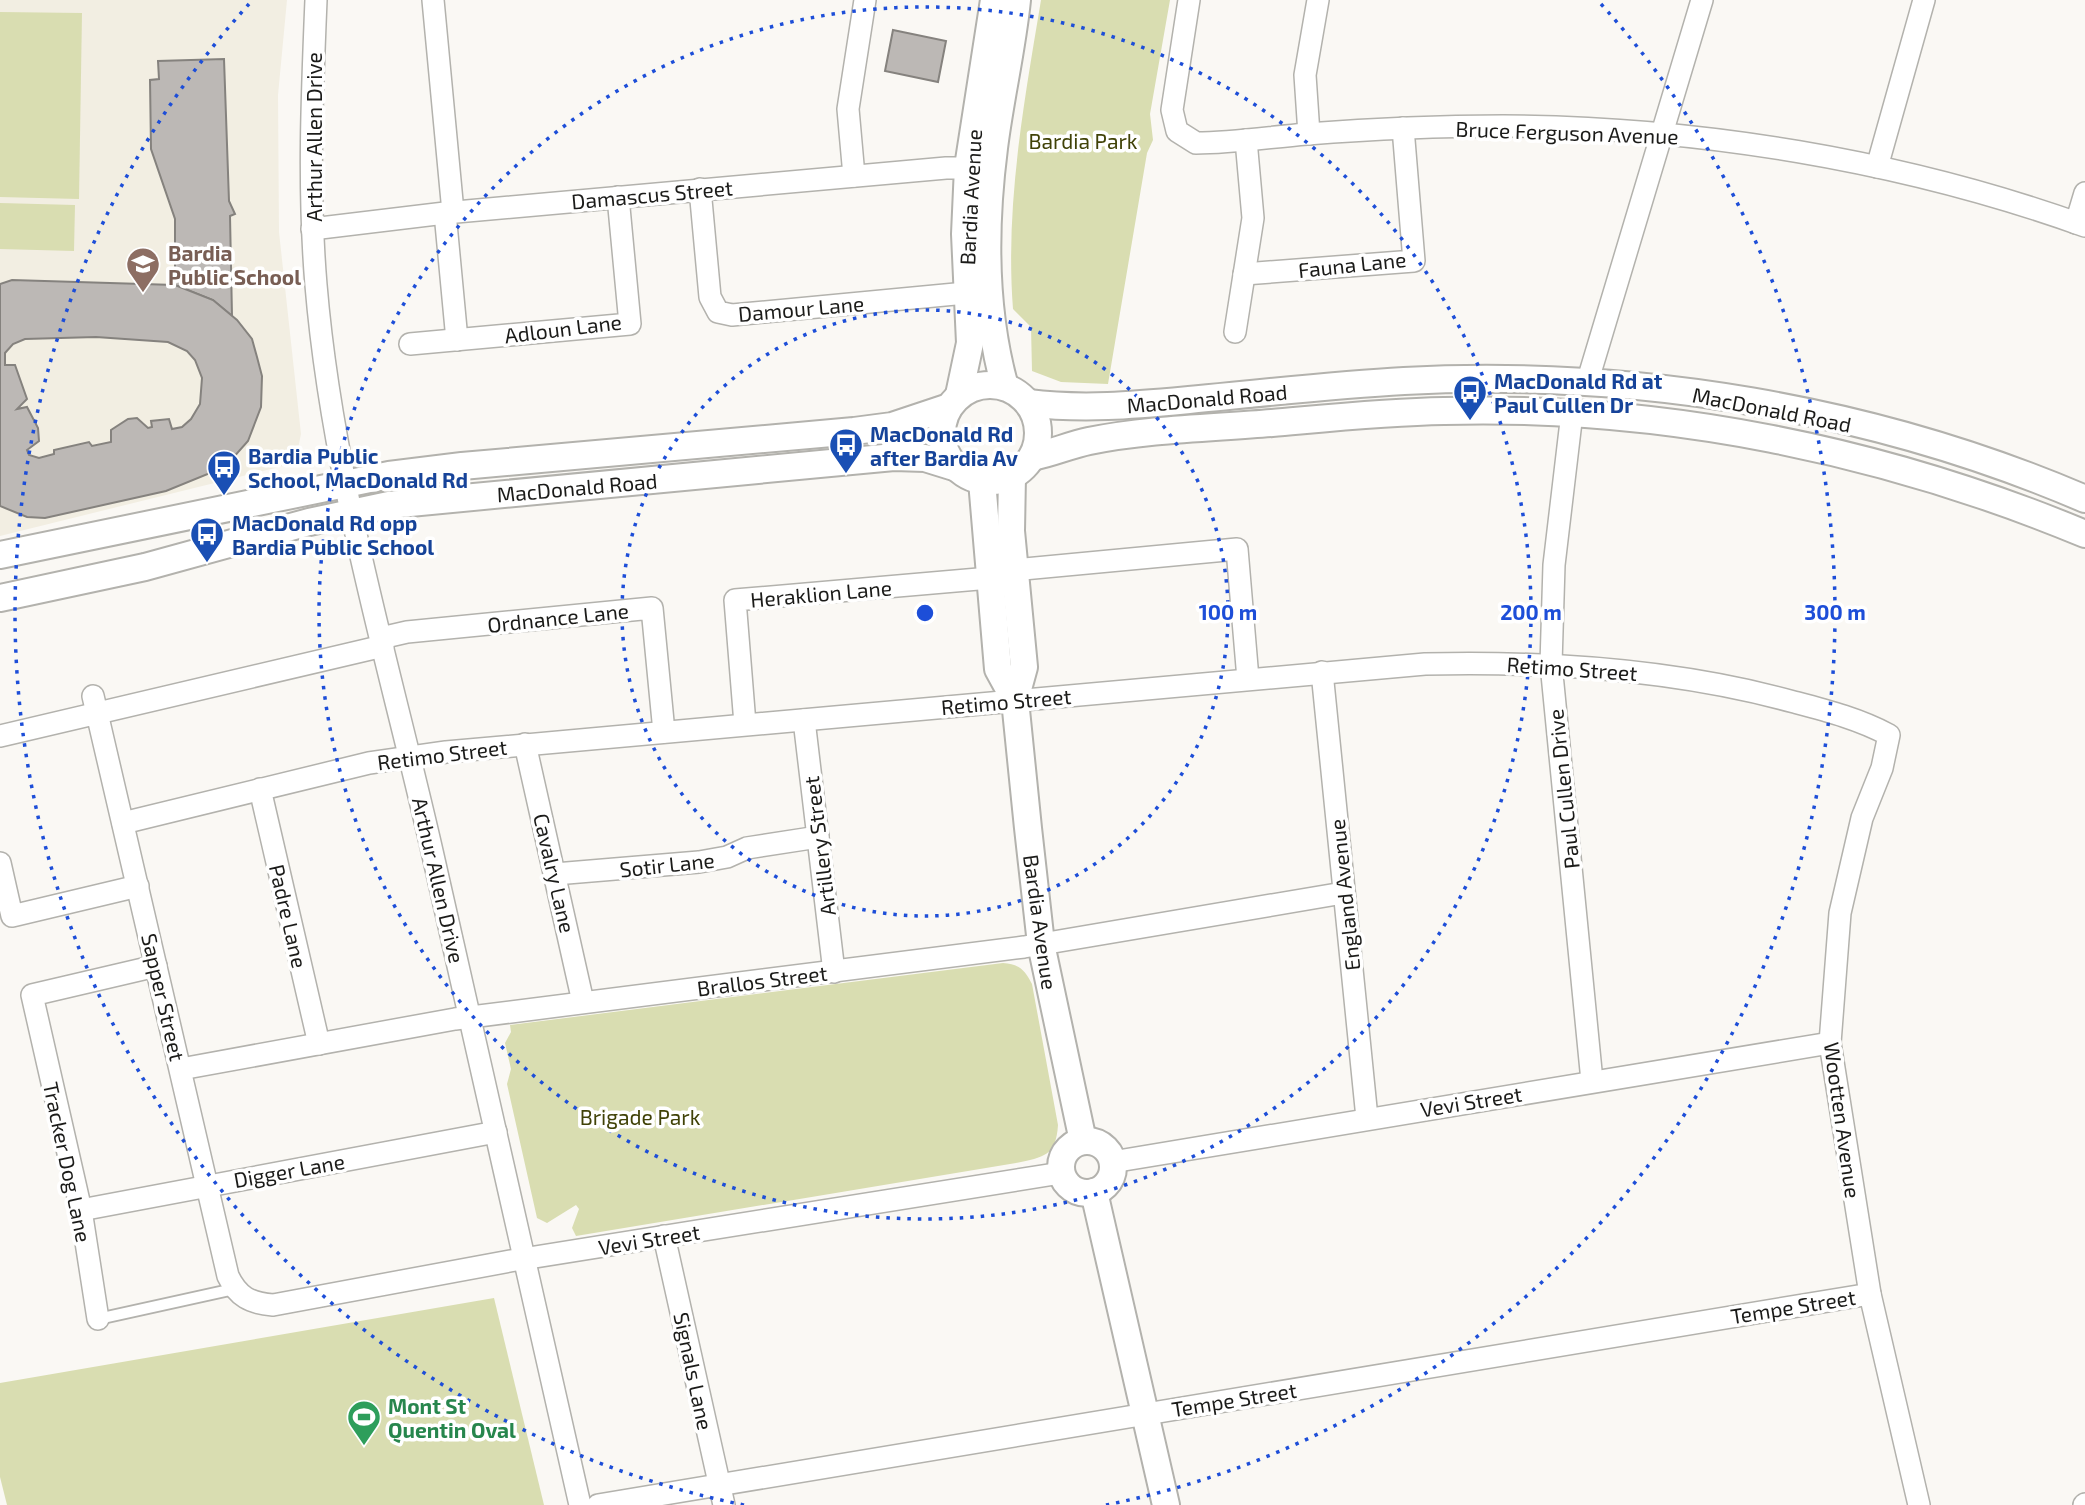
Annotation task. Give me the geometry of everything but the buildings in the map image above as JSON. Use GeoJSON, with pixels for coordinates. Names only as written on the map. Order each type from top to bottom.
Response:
{"type":"FeatureCollection","features":[{"type":"Feature","properties":{"kind":"street","name":"Arthur Allen Drive"},"geometry":{"type":"LineString","coordinates":[[316,0],[311,117],[312,229],[328,389],[351,512],[411,757],[580,1505]]}},
{"type":"Feature","properties":{"kind":"street"},"geometry":{"type":"LineString","coordinates":[[433,0],[457,340]]}},
{"type":"Feature","properties":{"kind":"street"},"geometry":{"type":"LineString","coordinates":[[854,176],[848,110],[866,0]]}},
{"type":"Feature","properties":{"kind":"street","name":"Bardia Avenue"},"geometry":{"type":"LineString","coordinates":[[954,401],[970,343],[966,293],[994,0]]}},
{"type":"Feature","properties":{"kind":"street","name":"Bardia Avenue"},"geometry":{"type":"LineString","coordinates":[[1005,387],[994,347],[989,245],[980,168],[1017,0]]}},
{"type":"Feature","properties":{"kind":"street","name":"Bruce Ferguson Avenue"},"geometry":{"type":"LineString","coordinates":[[1189,0],[1172,110],[1173,122],[1184,138],[1196,143],[1402,128],[1504,126],[1661,134],[1877,167],[2080,224]]}},
{"type":"Feature","properties":{"kind":"street"},"geometry":{"type":"LineString","coordinates":[[1309,134],[1305,75],[1318,0]]}},
{"type":"Feature","properties":{"kind":"street"},"geometry":{"type":"LineString","coordinates":[[1587,383],[1702,0]]}},
{"type":"Feature","properties":{"kind":"street"},"geometry":{"type":"LineString","coordinates":[[1877,167],[1924,0]]}},
{"type":"Feature","properties":{"kind":"street","name":"Fauna Lane"},"geometry":{"type":"LineString","coordinates":[[1244,274],[1414,261],[1402,128]]}},
{"type":"Feature","properties":{"kind":"street"},"geometry":{"type":"LineString","coordinates":[[1235,332],[1253,218],[1246,140]]}},
{"type":"Feature","properties":{"kind":"street","name":"Damascus Street"},"geometry":{"type":"LineString","coordinates":[[312,229],[449,212],[854,176],[980,168]]}},
{"type":"Feature","properties":{"kind":"street","name":"Damour Lane"},"geometry":{"type":"LineString","coordinates":[[699,190],[710,298],[718,312],[732,315],[966,293]]}},
{"type":"Feature","properties":{"kind":"street"},"geometry":{"type":"LineString","coordinates":[[2080,224],[2085,193]]}},
{"type":"Feature","properties":{"kind":"street","name":"Adloun Lane"},"geometry":{"type":"LineString","coordinates":[[410,344],[630,324],[618,197]]}},
{"type":"Feature","properties":{"kind":"street","name":"MacDonald Road"},"geometry":{"type":"LineString","coordinates":[[1028,403],[1087,409],[1405,381],[1587,383],[1745,401],[1877,429],[1978,459],[2085,499]]}},
{"type":"Feature","properties":{"kind":"street"},"geometry":{"type":"LineString","coordinates":[[989,384],[1005,387],[1028,403],[1038,429],[1032,457],[1012,476],[997,481],[982,481],[966,476],[954,467],[945,453],[941,438],[942,421],[954,401],[974,387],[989,384]]}},
{"type":"Feature","properties":{"kind":"street","name":"MacDonald Road"},"geometry":{"type":"LineString","coordinates":[[0,555],[345,482],[462,466],[892,426],[954,401]]}},
{"type":"Feature","properties":{"kind":"street","name":"MacDonald Road"},"geometry":{"type":"LineString","coordinates":[[1032,457],[1091,441],[1317,419],[1444,411],[1573,413],[1665,421],[1772,438],[1864,459],[1957,486],[2085,534]]}},
{"type":"Feature","properties":{"kind":"street","name":"Paul Cullen Drive"},"geometry":{"type":"LineString","coordinates":[[1573,413],[1553,565],[1551,664],[1592,1081]]}},
{"type":"Feature","properties":{"kind":"street","name":"MacDonald Road"},"geometry":{"type":"LineString","coordinates":[[0,598],[145,567],[351,512],[402,504],[894,457],[925,458],[954,467]]}},
{"type":"Feature","properties":{"kind":"street","name":"Bardia Avenue"},"geometry":{"type":"LineString","coordinates":[[1002,574],[1012,476]]}},
{"type":"Feature","properties":{"kind":"street","name":"Bardia Avenue"},"geometry":{"type":"LineString","coordinates":[[982,481],[1024,667],[1015,700],[1041,944],[1083,1141]]}},
{"type":"Feature","properties":{"kind":"street","name":"Heraklion Lane"},"geometry":{"type":"LineString","coordinates":[[745,724],[734,600],[1237,549],[1248,679]]}},
{"type":"Feature","properties":{"kind":"street","name":"Ordnance Lane"},"geometry":{"type":"LineString","coordinates":[[0,736],[95,705],[382,642],[407,632],[652,608],[664,732]]}},
{"type":"Feature","properties":{"kind":"street","name":"Retimo Street"},"geometry":{"type":"LineString","coordinates":[[122,823],[369,763],[411,757],[525,744],[1425,664],[1551,664],[1658,675],[1770,695],[1861,720],[1889,735]]}},
{"type":"Feature","properties":{"kind":"street","name":"England Avenue"},"geometry":{"type":"LineString","coordinates":[[1322,672],[1367,1118]]}},
{"type":"Feature","properties":{"kind":"street","name":"Sapper Street"},"geometry":{"type":"LineString","coordinates":[[95,705],[228,1276],[236,1292]]}},
{"type":"Feature","properties":{"kind":"street","name":"Artillery Street"},"geometry":{"type":"LineString","coordinates":[[804,720],[834,972]]}},
{"type":"Feature","properties":{"kind":"street","name":"Wootten Avenue"},"geometry":{"type":"LineString","coordinates":[[1889,735],[1882,768],[1863,818],[1842,902],[1833,966],[1830,1043],[1870,1294],[1919,1505]]}},
{"type":"Feature","properties":{"kind":"street","name":"Cavalry Lane"},"geometry":{"type":"LineString","coordinates":[[525,744],[583,1002]]}},
{"type":"Feature","properties":{"kind":"street","name":"Padre Lane"},"geometry":{"type":"LineString","coordinates":[[260,789],[319,1044]]}},
{"type":"Feature","properties":{"kind":"street","name":"Sotir Lane"},"geometry":{"type":"LineString","coordinates":[[555,874],[699,862],[727,857],[747,848],[818,837]]}},
{"type":"Feature","properties":{"kind":"street"},"geometry":{"type":"LineString","coordinates":[[0,863],[12,916],[138,887]]}},
{"type":"Feature","properties":{"kind":"street","name":"Brallos Street"},"geometry":{"type":"LineString","coordinates":[[180,1069],[470,1017],[1041,944],[1343,893]]}},
{"type":"Feature","properties":{"kind":"street","name":"Tracker Dog Lane"},"geometry":{"type":"LineString","coordinates":[[98,1319],[81,1210],[32,995],[156,966]]}},
{"type":"Feature","properties":{"kind":"street","name":"Vevi Street"},"geometry":{"type":"LineString","coordinates":[[1112,1162],[1830,1043]]}},
{"type":"Feature","properties":{"kind":"street","name":"Digger Lane"},"geometry":{"type":"LineString","coordinates":[[81,1210],[496,1132]]}},
{"type":"Feature","properties":{"kind":"street"},"geometry":{"type":"LineString","coordinates":[[1083,1141],[1091,1141],[1105,1148],[1112,1162],[1107,1184],[1094,1192],[1077,1192],[1070,1188],[1061,1173],[1063,1156],[1068,1149],[1083,1141]]}},
{"type":"Feature","properties":{"kind":"street","name":"Vevi Street"},"geometry":{"type":"LineString","coordinates":[[236,1292],[257,1303],[273,1305],[664,1236],[1061,1173]]}},
{"type":"Feature","properties":{"kind":"street"},"geometry":{"type":"LineString","coordinates":[[1094,1192],[1166,1505]]}},
{"type":"Feature","properties":{"kind":"street","name":"Signals Lane"},"geometry":{"type":"LineString","coordinates":[[664,1236],[722,1495]]}},
{"type":"Feature","properties":{"kind":"street","name":"Tempe Street"},"geometry":{"type":"LineString","coordinates":[[598,1505],[722,1495],[1145,1414],[1870,1294]]}},
{"type":"Feature","properties":{"kind":"lane","name":"Tracker Dog Lane"},"geometry":{"type":"LineString","coordinates":[[98,1319],[236,1292]]}},
{"type":"Feature","properties":{"kind":"shaded area","name":"Bardia Public School"},"geometry":{"type":"Polygon","coordinates":[[[0,0],[287,0],[278,95],[279,232],[301,434],[295,463],[0,536],[0,0]]]}},
{"type":"Feature","properties":{"kind":"green space","name":"Bardia Park"},"geometry":{"type":"Polygon","coordinates":[[[1041,0],[1170,0],[1150,114],[1153,140],[1147,153],[1108,384],[1061,382],[1032,371],[1031,327],[1013,309],[1011,270],[1014,193],[1041,0]]]}},
{"type":"Feature","properties":{"kind":"green space"},"geometry":{"type":"Polygon","coordinates":[[[0,12],[82,13],[79,199],[0,197],[0,12]]]}},
{"type":"Feature","properties":{"kind":"green space"},"geometry":{"type":"Polygon","coordinates":[[[0,203],[75,205],[74,251],[0,249],[0,203]]]}},
{"type":"Feature","properties":{"kind":"green space","name":"Brigade Park"},"geometry":{"type":"Polygon","coordinates":[[[1003,963],[1021,969],[1032,984],[1058,1125],[1055,1143],[1041,1157],[576,1236],[572,1228],[579,1209],[576,1205],[547,1223],[537,1218],[507,1084],[511,1069],[505,1043],[511,1032],[510,1025],[1003,963]]]}},
{"type":"Feature","properties":{"kind":"green space"},"geometry":{"type":"Polygon","coordinates":[[[494,1298],[544,1505],[7,1505],[0,1477],[0,1383],[494,1298]]]}},
{"type":"Feature","properties":{"kind":"place","name":"Bardia Public School"},"geometry":{"type":"Point","coordinates":[143,294]}},
{"type":"Feature","properties":{"kind":"place","name":"MacDonald Rd at Paul Cullen Dr"},"geometry":{"type":"Point","coordinates":[1470,422]}},
{"type":"Feature","properties":{"kind":"place","name":"MacDonald Rd after Bardia Av"},"geometry":{"type":"Point","coordinates":[846,475]}},
{"type":"Feature","properties":{"kind":"place","name":"Bardia Public School, MacDonald Rd"},"geometry":{"type":"Point","coordinates":[224,497]}},
{"type":"Feature","properties":{"kind":"place","name":"MacDonald Rd opp Bardia Public School"},"geometry":{"type":"Point","coordinates":[207,564]}},
{"type":"Feature","properties":{"kind":"place","name":"Mont St Quentin Oval"},"geometry":{"type":"Point","coordinates":[364,1447]}}]}
